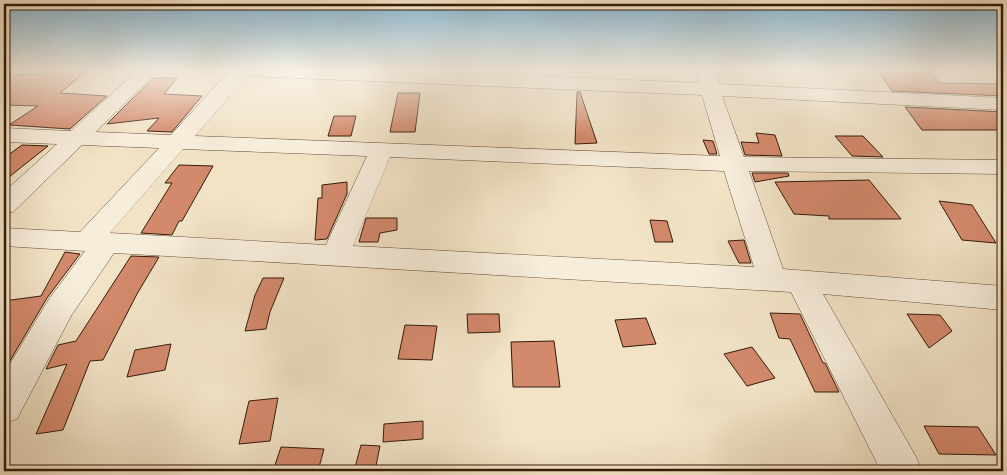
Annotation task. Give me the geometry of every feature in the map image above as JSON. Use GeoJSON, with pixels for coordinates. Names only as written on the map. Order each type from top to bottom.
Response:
{"type":"FeatureCollection","features":[{"type":"Feature","properties":{"kind":"street"},"geometry":{"type":"LineString","coordinates":[[4,206],[126,92]]}},
{"type":"Feature","properties":{"kind":"street"},"geometry":{"type":"LineString","coordinates":[[4,407],[97,241],[222,92]]}},
{"type":"Feature","properties":{"kind":"street"},"geometry":{"type":"LineString","coordinates":[[712,92],[733,164],[786,280],[902,471]]}},
{"type":"Feature","properties":{"kind":"street"},"geometry":{"type":"LineString","coordinates":[[858,92],[1003,104]]}},
{"type":"Feature","properties":{"kind":"street"},"geometry":{"type":"LineString","coordinates":[[4,135],[733,164],[1003,167]]}},
{"type":"Feature","properties":{"kind":"street"},"geometry":{"type":"LineString","coordinates":[[335,256],[381,150]]}},
{"type":"Feature","properties":{"kind":"street"},"geometry":{"type":"LineString","coordinates":[[7,242],[97,241],[335,256],[786,280],[1003,298]]}},
{"type":"Feature","properties":{"kind":"building"},"geometry":{"type":"Polygon","coordinates":[[[4,92],[61,92],[107,96],[70,129],[9,125],[38,106],[4,105],[4,92]]]}},
{"type":"Feature","properties":{"kind":"building"},"geometry":{"type":"Polygon","coordinates":[[[139,92],[165,92],[164,94],[202,96],[172,132],[147,131],[159,118],[107,124],[139,92]]]}},
{"type":"Feature","properties":{"kind":"building"},"geometry":{"type":"Polygon","coordinates":[[[577,92],[580,92],[597,143],[575,144],[577,92]]]}},
{"type":"Feature","properties":{"kind":"building"},"geometry":{"type":"Polygon","coordinates":[[[918,92],[1003,92],[1003,96],[918,92]]]}},
{"type":"Feature","properties":{"kind":"building"},"geometry":{"type":"Polygon","coordinates":[[[398,93],[420,93],[415,132],[390,132],[398,93]]]}},
{"type":"Feature","properties":{"kind":"building"},"geometry":{"type":"Polygon","coordinates":[[[905,107],[1003,112],[1003,130],[922,130],[905,107]]]}},
{"type":"Feature","properties":{"kind":"building"},"geometry":{"type":"Polygon","coordinates":[[[334,116],[356,116],[351,136],[328,136],[334,116]]]}},
{"type":"Feature","properties":{"kind":"building"},"geometry":{"type":"Polygon","coordinates":[[[756,133],[775,135],[782,156],[745,155],[741,142],[759,143],[756,133]]]}},
{"type":"Feature","properties":{"kind":"building"},"geometry":{"type":"Polygon","coordinates":[[[835,136],[863,136],[883,157],[852,156],[835,136]]]}},
{"type":"Feature","properties":{"kind":"building"},"geometry":{"type":"Polygon","coordinates":[[[703,140],[713,141],[717,154],[709,154],[703,140]]]}},
{"type":"Feature","properties":{"kind":"building"},"geometry":{"type":"Polygon","coordinates":[[[22,145],[48,146],[4,181],[4,158],[22,145]]]}},
{"type":"Feature","properties":{"kind":"building"},"geometry":{"type":"Polygon","coordinates":[[[179,165],[213,166],[172,235],[141,233],[172,183],[165,183],[179,165]]]}},
{"type":"Feature","properties":{"kind":"building"},"geometry":{"type":"Polygon","coordinates":[[[752,173],[788,173],[789,176],[755,182],[752,173]]]}},
{"type":"Feature","properties":{"kind":"building"},"geometry":{"type":"Polygon","coordinates":[[[869,180],[901,219],[829,219],[829,216],[794,214],[775,182],[869,180]]]}},
{"type":"Feature","properties":{"kind":"building"},"geometry":{"type":"Polygon","coordinates":[[[347,182],[347,194],[327,239],[315,240],[318,198],[322,198],[322,185],[347,182]]]}},
{"type":"Feature","properties":{"kind":"building"},"geometry":{"type":"Polygon","coordinates":[[[939,201],[972,205],[996,243],[962,240],[939,201]]]}},
{"type":"Feature","properties":{"kind":"building"},"geometry":{"type":"Polygon","coordinates":[[[366,218],[397,218],[397,230],[380,233],[378,242],[359,242],[366,218]]]}},
{"type":"Feature","properties":{"kind":"building"},"geometry":{"type":"Polygon","coordinates":[[[650,220],[667,221],[673,242],[655,242],[650,220]]]}},
{"type":"Feature","properties":{"kind":"building"},"geometry":{"type":"Polygon","coordinates":[[[744,240],[751,263],[739,263],[728,241],[744,240]]]}},
{"type":"Feature","properties":{"kind":"building"},"geometry":{"type":"Polygon","coordinates":[[[65,252],[80,254],[47,298],[4,371],[4,301],[41,296],[65,252]]]}},
{"type":"Feature","properties":{"kind":"building"},"geometry":{"type":"Polygon","coordinates":[[[131,256],[159,257],[137,294],[103,360],[90,361],[63,430],[36,434],[67,364],[46,369],[58,345],[76,341],[131,256]]]}},
{"type":"Feature","properties":{"kind":"building"},"geometry":{"type":"Polygon","coordinates":[[[263,278],[284,278],[270,312],[266,329],[245,331],[255,295],[263,278]]]}},
{"type":"Feature","properties":{"kind":"building"},"geometry":{"type":"Polygon","coordinates":[[[770,313],[800,314],[839,392],[815,392],[790,339],[779,338],[770,313]]]}},
{"type":"Feature","properties":{"kind":"building"},"geometry":{"type":"Polygon","coordinates":[[[467,314],[499,314],[500,332],[468,333],[467,314]]]}},
{"type":"Feature","properties":{"kind":"building"},"geometry":{"type":"Polygon","coordinates":[[[907,314],[940,315],[952,331],[929,348],[907,314]]]}},
{"type":"Feature","properties":{"kind":"building"},"geometry":{"type":"Polygon","coordinates":[[[646,318],[656,344],[623,347],[615,320],[646,318]]]}},
{"type":"Feature","properties":{"kind":"building"},"geometry":{"type":"Polygon","coordinates":[[[405,325],[437,326],[432,360],[398,359],[405,325]]]}},
{"type":"Feature","properties":{"kind":"building"},"geometry":{"type":"Polygon","coordinates":[[[554,341],[560,387],[513,387],[511,342],[554,341]]]}},
{"type":"Feature","properties":{"kind":"building"},"geometry":{"type":"Polygon","coordinates":[[[171,344],[165,370],[127,377],[135,350],[171,344]]]}},
{"type":"Feature","properties":{"kind":"building"},"geometry":{"type":"Polygon","coordinates":[[[752,347],[775,378],[747,386],[724,354],[752,347]]]}},
{"type":"Feature","properties":{"kind":"building"},"geometry":{"type":"Polygon","coordinates":[[[278,398],[270,441],[239,444],[249,401],[278,398]]]}},
{"type":"Feature","properties":{"kind":"building"},"geometry":{"type":"Polygon","coordinates":[[[423,421],[423,439],[383,442],[384,424],[423,421]]]}},
{"type":"Feature","properties":{"kind":"building"},"geometry":{"type":"Polygon","coordinates":[[[924,426],[978,427],[996,455],[939,454],[924,426]]]}},
{"type":"Feature","properties":{"kind":"building"},"geometry":{"type":"Polygon","coordinates":[[[361,445],[380,446],[375,471],[354,471],[361,445]]]}},
{"type":"Feature","properties":{"kind":"building"},"geometry":{"type":"Polygon","coordinates":[[[281,447],[324,449],[318,471],[273,471],[281,447]]]}}]}
